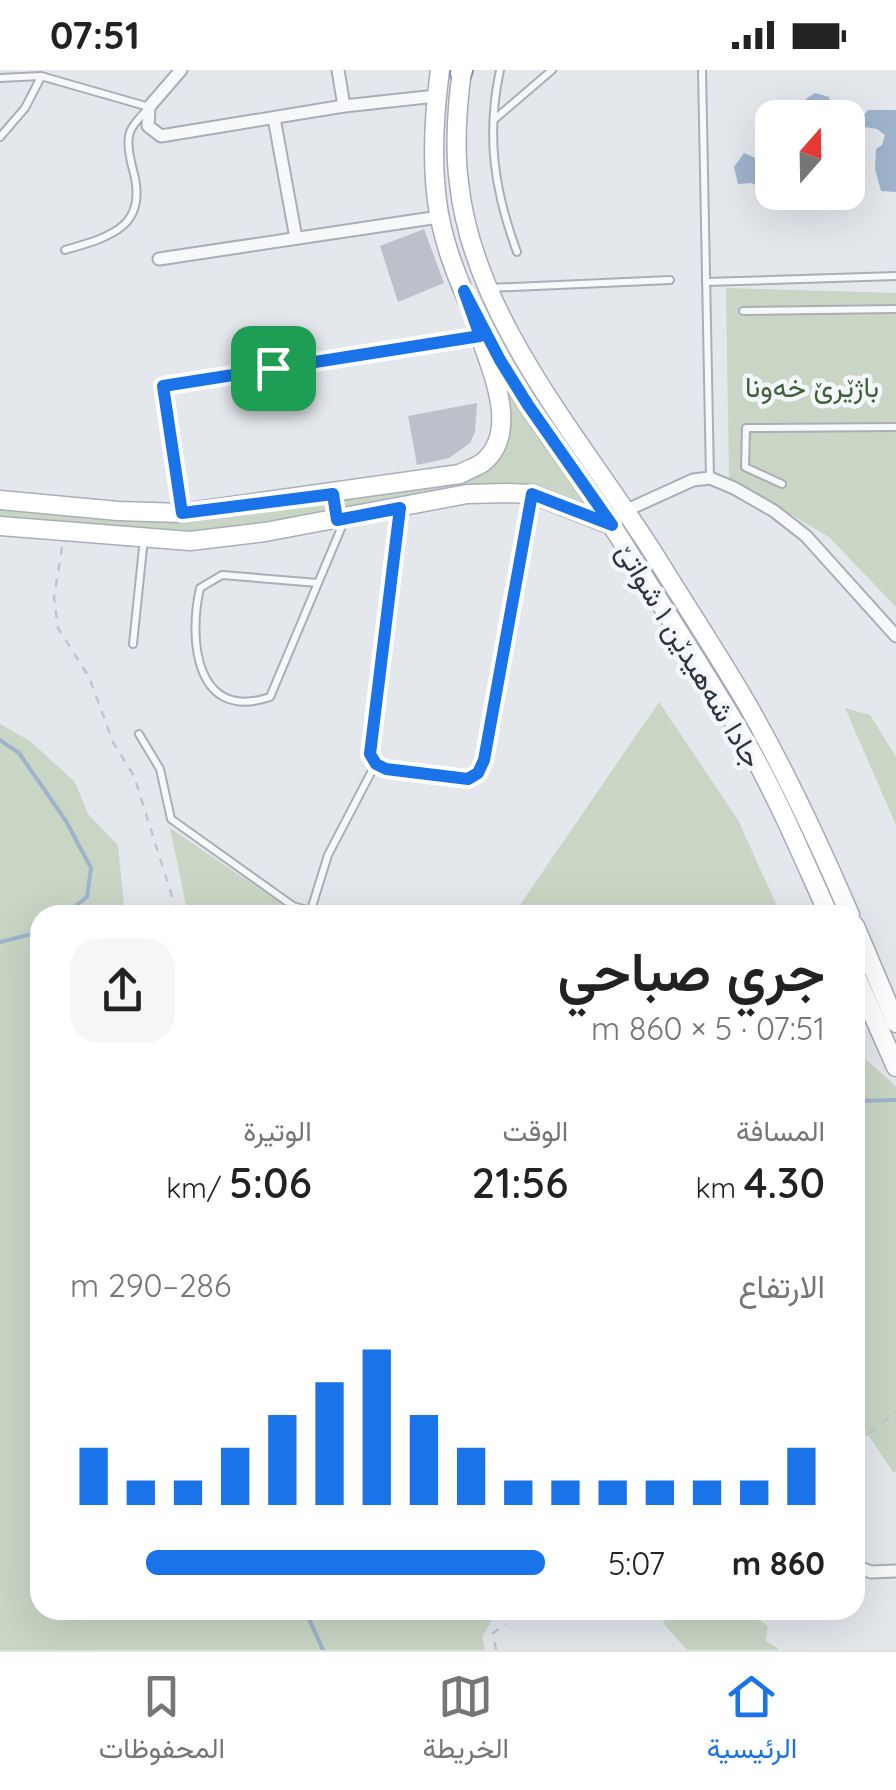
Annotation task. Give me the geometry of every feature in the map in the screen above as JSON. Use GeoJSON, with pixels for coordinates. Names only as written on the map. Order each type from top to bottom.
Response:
{"type":"FeatureCollection","features":[{"type":"Feature","properties":{"kind":"main road","name":"جادا شەهیدێن ١ شواتێ"},"geometry":{"type":"LineString","coordinates":[[456,71],[436,96],[436,188],[439,217],[464,291],[528,405],[612,525],[748,745],[824,905]]}},
{"type":"Feature","properties":{"kind":"main road","name":"جادا شەهیدێن ١ شواتێ"},"geometry":{"type":"LineString","coordinates":[[456,71],[458,185],[488,288],[517,346],[627,510],[748,706],[810,824],[846,905]]}},
{"type":"Feature","properties":{"kind":"main road"},"geometry":{"type":"LineString","coordinates":[[0,500],[182,513],[460,474],[484,462],[498,442],[501,414],[498,389],[464,291]]}},
{"type":"Feature","properties":{"kind":"main road"},"geometry":{"type":"LineString","coordinates":[[333,494],[341,519]]}},
{"type":"Feature","properties":{"kind":"main road"},"geometry":{"type":"LineString","coordinates":[[0,526],[190,541],[341,519],[467,494],[532,494],[612,525]]}},
{"type":"Feature","properties":{"kind":"main road"},"geometry":{"type":"LineString","coordinates":[[865,959],[896,1067]]}},
{"type":"Feature","properties":{"kind":"main road"},"geometry":{"type":"LineString","coordinates":[[865,987],[896,1023]]}},
{"type":"Feature","properties":{"kind":"street"},"geometry":{"type":"LineString","coordinates":[[180,70],[149,107],[148,126],[161,136],[344,106],[436,96]]}},
{"type":"Feature","properties":{"kind":"street"},"geometry":{"type":"LineString","coordinates":[[338,70],[344,106]]}},
{"type":"Feature","properties":{"kind":"street"},"geometry":{"type":"LineString","coordinates":[[274,118],[296,238]]}},
{"type":"Feature","properties":{"kind":"street"},"geometry":{"type":"LineString","coordinates":[[159,259],[439,217]]}},
{"type":"Feature","properties":{"kind":"street"},"geometry":{"type":"LineString","coordinates":[[182,513],[163,386],[480,336]]}},
{"type":"Feature","properties":{"kind":"street"},"geometry":{"type":"LineString","coordinates":[[627,510],[693,480],[710,478],[774,510],[806,536],[896,636]]}},
{"type":"Feature","properties":{"kind":"street"},"geometry":{"type":"LineString","coordinates":[[400,508],[370,754],[376,764],[386,769],[468,779],[478,773],[484,760],[532,494]]}},
{"type":"Feature","properties":{"kind":"street"},"geometry":{"type":"LineString","coordinates":[[865,1570],[896,1571]]}},
{"type":"Feature","properties":{"kind":"lane"},"geometry":{"type":"LineString","coordinates":[[500,70],[493,167],[516,252]]}},
{"type":"Feature","properties":{"kind":"lane"},"geometry":{"type":"LineString","coordinates":[[494,119],[552,70]]}},
{"type":"Feature","properties":{"kind":"lane"},"geometry":{"type":"LineString","coordinates":[[702,70],[710,478]]}},
{"type":"Feature","properties":{"kind":"lane"},"geometry":{"type":"LineString","coordinates":[[0,137],[25,108],[41,76]]}},
{"type":"Feature","properties":{"kind":"lane"},"geometry":{"type":"LineString","coordinates":[[0,78],[41,76],[149,107],[130,131],[128,153],[138,190],[134,214],[113,236],[65,250]]}},
{"type":"Feature","properties":{"kind":"lane"},"geometry":{"type":"LineString","coordinates":[[706,282],[896,276]]}},
{"type":"Feature","properties":{"kind":"lane"},"geometry":{"type":"LineString","coordinates":[[488,288],[670,280]]}},
{"type":"Feature","properties":{"kind":"lane"},"geometry":{"type":"LineString","coordinates":[[743,311],[896,308]]}},
{"type":"Feature","properties":{"kind":"lane"},"geometry":{"type":"LineString","coordinates":[[782,484],[745,467],[746,428],[896,426]]}},
{"type":"Feature","properties":{"kind":"lane"},"geometry":{"type":"LineString","coordinates":[[318,584],[222,575],[200,588],[194,618],[204,679],[219,696],[239,703],[270,697],[318,584],[341,519]]}},
{"type":"Feature","properties":{"kind":"lane"},"geometry":{"type":"LineString","coordinates":[[133,644],[144,537]]}},
{"type":"Feature","properties":{"kind":"lane"},"geometry":{"type":"LineString","coordinates":[[138,734],[160,769],[171,819],[292,905]]}},
{"type":"Feature","properties":{"kind":"lane"},"geometry":{"type":"LineString","coordinates":[[312,905],[328,855],[376,764]]}},
{"type":"Feature","properties":{"kind":"path"},"geometry":{"type":"LineString","coordinates":[[64,531],[54,598],[58,628],[89,678],[113,742],[134,776],[175,905]]}},
{"type":"Feature","properties":{"kind":"path"},"geometry":{"type":"LineString","coordinates":[[865,1435],[896,1411]]}},
{"type":"Feature","properties":{"kind":"path"},"geometry":{"type":"LineString","coordinates":[[496,1650],[493,1633],[506,1624]]}},
{"type":"Feature","properties":{"kind":"green space","name":"باژێرێ خه‌ونا"},"geometry":{"type":"Polygon","coordinates":[[[726,288],[896,293],[896,607],[829,537],[729,478],[726,288]]]}},
{"type":"Feature","properties":{"kind":"green space"},"geometry":{"type":"Polygon","coordinates":[[[480,336],[611,525],[507,493],[190,541],[0,526],[0,500],[182,513],[460,474],[498,442],[480,336]]]}},
{"type":"Feature","properties":{"kind":"green space"},"geometry":{"type":"Polygon","coordinates":[[[659,702],[738,820],[776,905],[520,905],[659,702]]]}},
{"type":"Feature","properties":{"kind":"green space"},"geometry":{"type":"Polygon","coordinates":[[[845,708],[870,715],[896,757],[896,825],[845,708]]]}},
{"type":"Feature","properties":{"kind":"green space"},"geometry":{"type":"Polygon","coordinates":[[[0,724],[30,741],[75,782],[88,814],[118,845],[124,905],[30,905],[30,1620],[492,1620],[482,1637],[485,1650],[0,1650],[0,724]]]}},
{"type":"Feature","properties":{"kind":"green space"},"geometry":{"type":"Polygon","coordinates":[[[170,828],[283,905],[186,905],[170,828]]]}},
{"type":"Feature","properties":{"kind":"green space"},"geometry":{"type":"Polygon","coordinates":[[[865,1059],[896,1086],[896,1472],[869,1436],[865,1436],[865,1059]]]}},
{"type":"Feature","properties":{"kind":"green space"},"geometry":{"type":"Polygon","coordinates":[[[759,1620],[768,1626],[766,1641],[780,1650],[687,1650],[663,1623],[759,1620]]]}},
{"type":"Feature","properties":{"kind":"water"},"geometry":{"type":"Polygon","coordinates":[[[815,93],[829,100],[806,100],[815,93]]]}},
{"type":"Feature","properties":{"kind":"water"},"geometry":{"type":"Polygon","coordinates":[[[868,110],[896,110],[896,192],[881,191],[875,169],[876,149],[885,135],[865,127],[868,110]]]}},
{"type":"Feature","properties":{"kind":"water"},"geometry":{"type":"Polygon","coordinates":[[[744,153],[755,158],[755,185],[738,184],[734,167],[744,153]]]}},
{"type":"Feature","properties":{"kind":"building"},"geometry":{"type":"Polygon","coordinates":[[[424,229],[444,283],[398,302],[380,246],[424,229]]]}},
{"type":"Feature","properties":{"kind":"building"},"geometry":{"type":"Polygon","coordinates":[[[477,403],[475,432],[470,443],[449,458],[417,465],[408,416],[477,403]]]}},
{"type":"Feature","properties":{"kind":"waterway"},"geometry":{"type":"LineString","coordinates":[[0,740],[19,753],[66,821],[91,868],[87,897],[77,905]]}},
{"type":"Feature","properties":{"kind":"waterway"},"geometry":{"type":"LineString","coordinates":[[0,942],[30,934]]}},
{"type":"Feature","properties":{"kind":"waterway"},"geometry":{"type":"LineString","coordinates":[[865,1101],[896,1100]]}},
{"type":"Feature","properties":{"kind":"waterway"},"geometry":{"type":"LineString","coordinates":[[310,1620],[323,1650]]}},
{"type":"Feature","properties":{"kind":"route"},"geometry":{"type":"LineString","coordinates":[[464,291],[528,405],[612,525],[532,494],[484,760],[478,773],[468,779],[386,769],[376,764],[370,754],[400,508],[337,520],[333,494],[182,513],[163,386],[273,368],[480,336],[464,291]]}}]}
